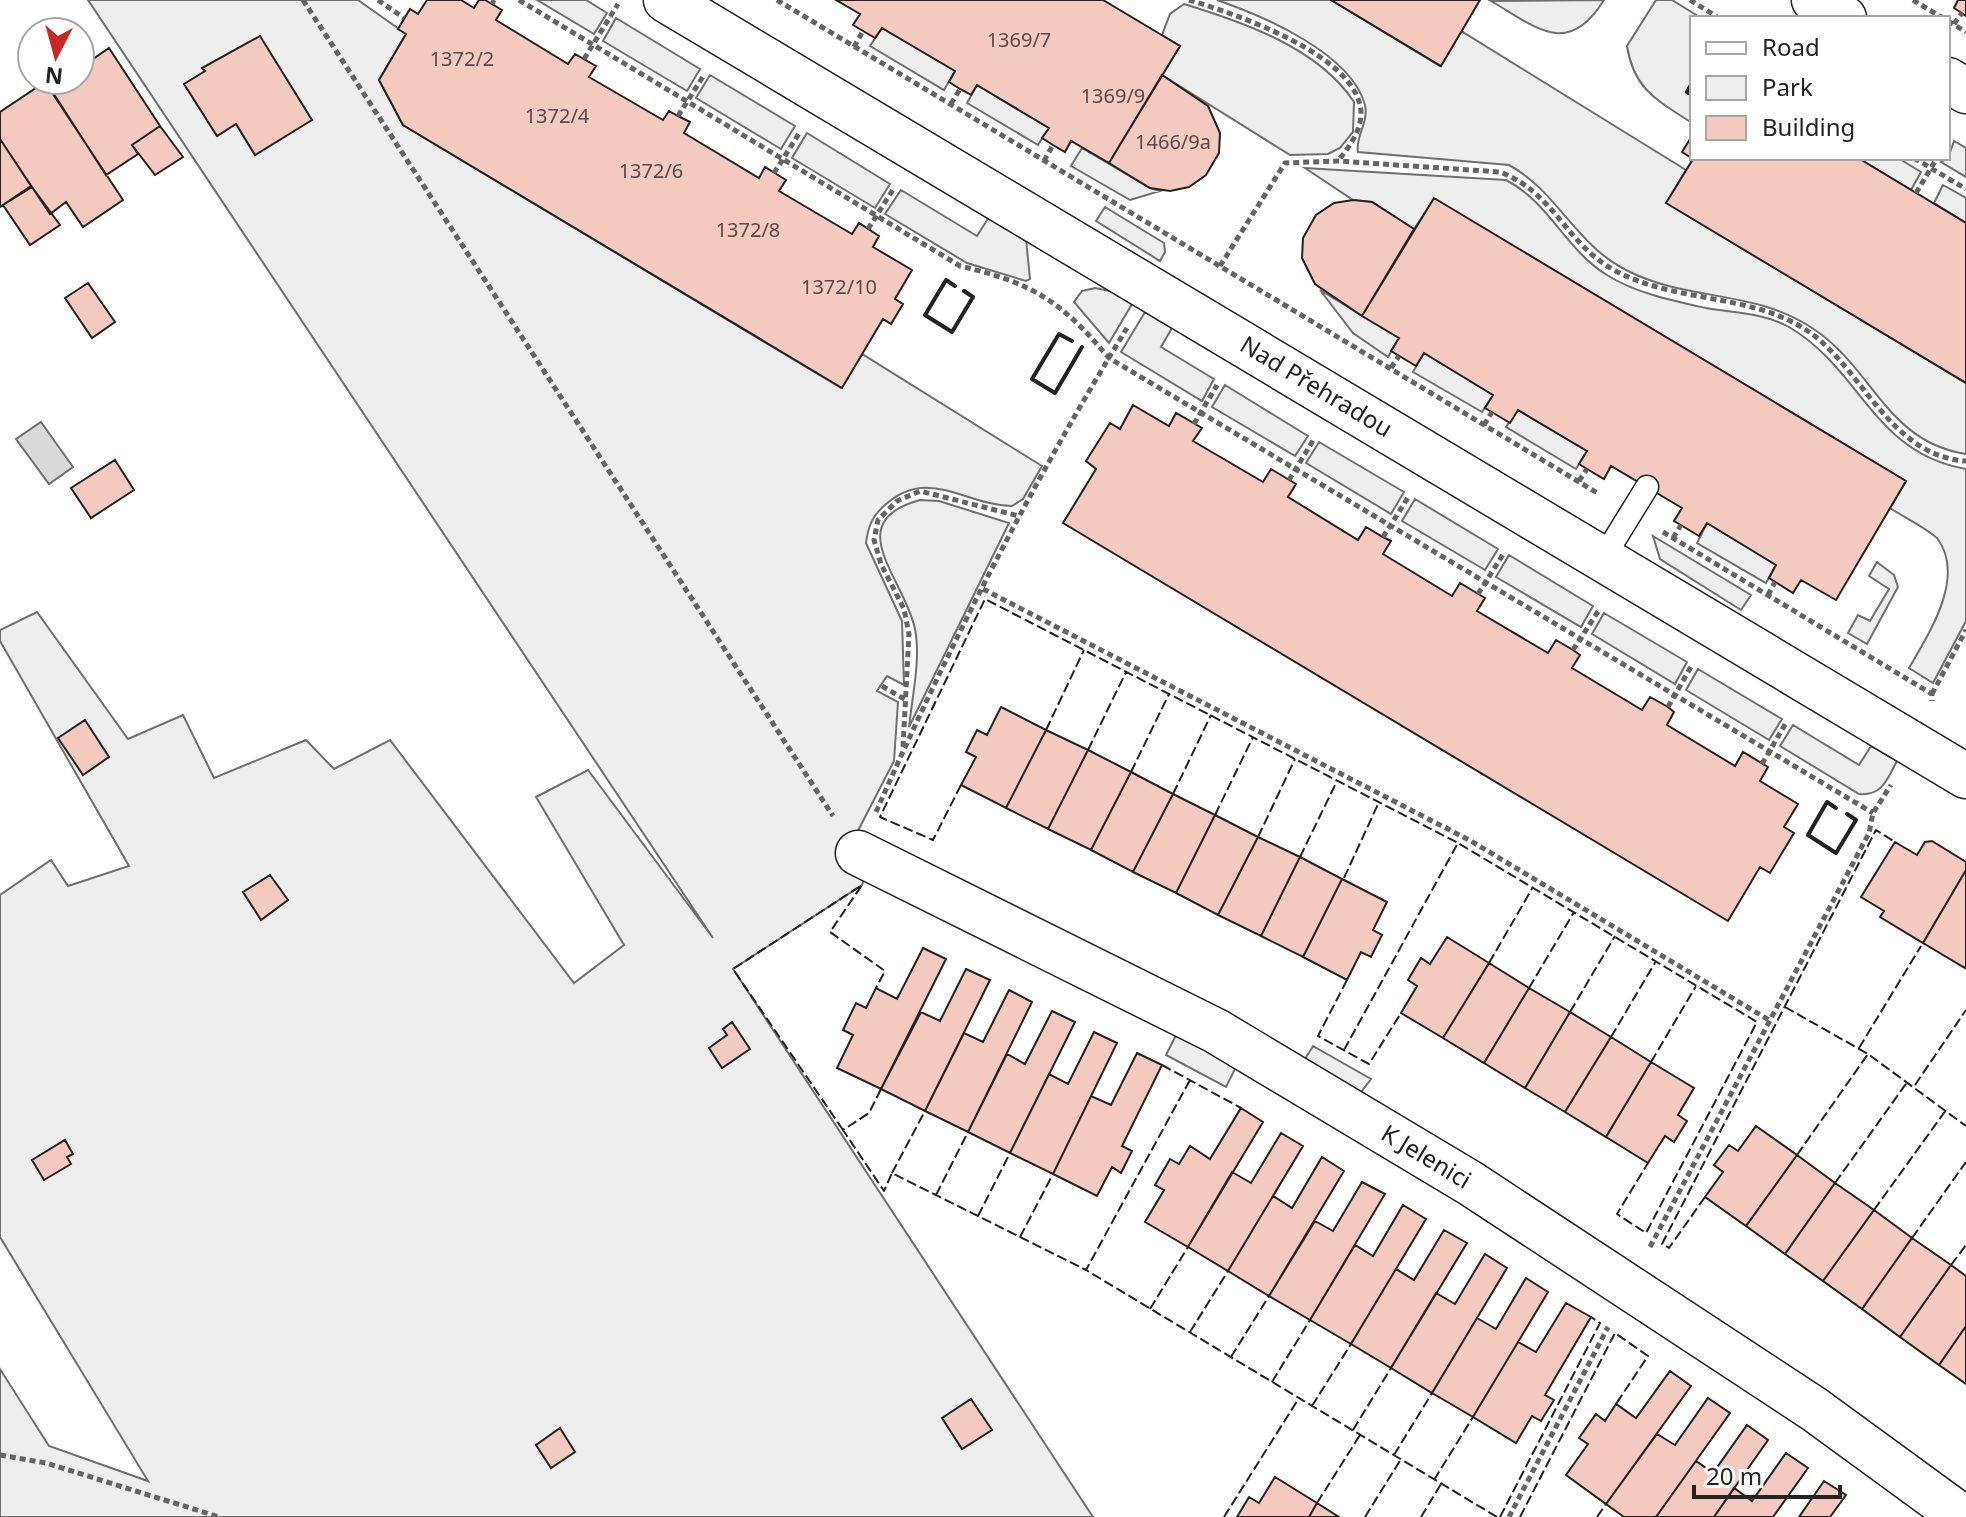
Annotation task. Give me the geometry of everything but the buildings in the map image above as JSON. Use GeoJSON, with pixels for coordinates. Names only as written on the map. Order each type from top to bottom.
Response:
{"type":"FeatureCollection","features":[{"type":"Feature","properties":{"kind":"street","name":"Nad Přehradou"},"geometry":{"type":"LineString","coordinates":[[666,0],[1966,776]]}},
{"type":"Feature","properties":{"kind":"street"},"geometry":{"type":"LineString","coordinates":[[1814,0],[1841,16]]}},
{"type":"Feature","properties":{"kind":"street","name":"K Jelenici"},"geometry":{"type":"LineString","coordinates":[[858,853],[1216,1031],[1470,1183],[1814,1409],[1962,1517]]}},
{"type":"Feature","properties":{"kind":"lane"},"geometry":{"type":"LineString","coordinates":[[1602,560],[1647,487]]}},
{"type":"Feature","properties":{"kind":"path"},"geometry":{"type":"LineString","coordinates":[[303,0],[858,853]]}},
{"type":"Feature","properties":{"kind":"path"},"geometry":{"type":"LineString","coordinates":[[378,0],[404,18]]}},
{"type":"Feature","properties":{"kind":"path"},"geometry":{"type":"LineString","coordinates":[[519,0],[960,266],[1009,278],[1047,299],[1074,316],[1109,358],[1873,813]]}},
{"type":"Feature","properties":{"kind":"path"},"geometry":{"type":"LineString","coordinates":[[584,59],[621,0]]}},
{"type":"Feature","properties":{"kind":"path"},"geometry":{"type":"LineString","coordinates":[[777,0],[1932,694]]}},
{"type":"Feature","properties":{"kind":"path"},"geometry":{"type":"LineString","coordinates":[[1189,0],[1279,34],[1326,60],[1355,91],[1361,111],[1359,126],[1338,161]]}},
{"type":"Feature","properties":{"kind":"path"},"geometry":{"type":"LineString","coordinates":[[1690,0],[1716,16]]}},
{"type":"Feature","properties":{"kind":"path"},"geometry":{"type":"LineString","coordinates":[[1913,0],[1940,16]]}},
{"type":"Feature","properties":{"kind":"path"},"geometry":{"type":"LineString","coordinates":[[1950,20],[1962,13]]}},
{"type":"Feature","properties":{"kind":"path"},"geometry":{"type":"LineString","coordinates":[[854,47],[863,31]]}},
{"type":"Feature","properties":{"kind":"path"},"geometry":{"type":"LineString","coordinates":[[951,104],[960,89]]}},
{"type":"Feature","properties":{"kind":"path"},"geometry":{"type":"LineString","coordinates":[[1044,161],[1053,145]]}},
{"type":"Feature","properties":{"kind":"path"},"geometry":{"type":"LineString","coordinates":[[1917,160],[1966,189]]}},
{"type":"Feature","properties":{"kind":"path"},"geometry":{"type":"LineString","coordinates":[[1916,193],[1936,160]]}},
{"type":"Feature","properties":{"kind":"path"},"geometry":{"type":"LineString","coordinates":[[1220,266],[1285,163],[1338,161],[1500,172],[1524,181],[1546,201],[1578,242],[1612,269],[1654,288],[1751,306],[1787,317],[1821,342],[1844,365],[1884,416],[1915,442],[1948,460],[1966,461]]}},
{"type":"Feature","properties":{"kind":"path"},"geometry":{"type":"LineString","coordinates":[[1391,368],[1399,356]]}},
{"type":"Feature","properties":{"kind":"path"},"geometry":{"type":"LineString","coordinates":[[858,853],[902,752],[1019,516],[1096,377]]}},
{"type":"Feature","properties":{"kind":"path"},"geometry":{"type":"LineString","coordinates":[[1484,425],[1492,412]]}},
{"type":"Feature","properties":{"kind":"path"},"geometry":{"type":"LineString","coordinates":[[1579,481],[1587,469]]}},
{"type":"Feature","properties":{"kind":"path"},"geometry":{"type":"LineString","coordinates":[[902,752],[909,634],[904,609],[877,552],[874,540],[878,520],[897,501],[920,491],[1019,516]]}},
{"type":"Feature","properties":{"kind":"path"},"geometry":{"type":"LineString","coordinates":[[1673,538],[1681,525]]}},
{"type":"Feature","properties":{"kind":"path"},"geometry":{"type":"LineString","coordinates":[[1768,595],[1775,582]]}},
{"type":"Feature","properties":{"kind":"path"},"geometry":{"type":"LineString","coordinates":[[983,589],[1471,841],[1769,1020]]}},
{"type":"Feature","properties":{"kind":"path"},"geometry":{"type":"LineString","coordinates":[[1509,1517],[1869,833],[1873,813],[1933,716],[1932,694],[1966,630]]}},
{"type":"Feature","properties":{"kind":"path"},"geometry":{"type":"LineString","coordinates":[[882,686],[906,700]]}},
{"type":"Feature","properties":{"kind":"path"},"geometry":{"type":"LineString","coordinates":[[0,1455],[46,1463],[219,1517]]}},
{"type":"Feature","properties":{"kind":"green space"},"geometry":{"type":"Polygon","coordinates":[[[88,0],[358,0],[406,34],[379,80],[403,125],[841,388],[862,354],[1042,466],[1023,499],[1012,506],[947,490],[916,489],[901,494],[885,505],[874,518],[866,543],[902,621],[904,685],[887,676],[877,691],[898,702],[894,761],[848,850],[865,878],[862,885],[733,969],[1093,1517],[0,1517],[0,1369],[49,1446],[148,1481],[0,1237],[0,895],[51,860],[68,886],[129,866],[0,641],[0,630],[37,612],[128,739],[183,715],[214,778],[306,740],[334,769],[390,740],[574,983],[624,945],[536,797],[588,770],[713,938],[88,0]]]}},
{"type":"Feature","properties":{"kind":"green space"},"geometry":{"type":"Polygon","coordinates":[[[537,0],[586,0],[607,13],[594,34],[537,0]]]}},
{"type":"Feature","properties":{"kind":"green space"},"geometry":{"type":"Polygon","coordinates":[[[1217,0],[1331,0],[1440,66],[1461,31],[1686,170],[1667,203],[1966,383],[1966,454],[1939,447],[1917,435],[1899,420],[1835,346],[1792,317],[1745,301],[1674,287],[1626,270],[1593,247],[1540,189],[1509,165],[1358,152],[1365,105],[1357,86],[1342,69],[1303,39],[1217,0]]]}},
{"type":"Feature","properties":{"kind":"green space"},"geometry":{"type":"Polygon","coordinates":[[[1604,0],[1591,18],[1565,33],[1537,28],[1491,1],[1604,0]]]}},
{"type":"Feature","properties":{"kind":"green space"},"geometry":{"type":"Polygon","coordinates":[[[1656,0],[1672,0],[1698,16],[1690,16],[1690,87],[1687,92],[1690,94],[1690,122],[1641,84],[1627,46],[1656,0]]]}},
{"type":"Feature","properties":{"kind":"green space"},"geometry":{"type":"Polygon","coordinates":[[[1184,4],[1254,29],[1321,66],[1354,102],[1353,132],[1340,148],[1328,154],[1290,155],[1162,75],[1180,46],[1162,35],[1170,14],[1184,4]]]}},
{"type":"Feature","properties":{"kind":"green space"},"geometry":{"type":"Polygon","coordinates":[[[616,18],[700,69],[687,91],[603,41],[616,18]]]}},
{"type":"Feature","properties":{"kind":"green space"},"geometry":{"type":"Polygon","coordinates":[[[882,28],[955,71],[944,90],[870,46],[882,28]]]}},
{"type":"Feature","properties":{"kind":"green space"},"geometry":{"type":"Polygon","coordinates":[[[710,75],[795,126],[781,149],[696,98],[710,75]]]}},
{"type":"Feature","properties":{"kind":"green space"},"geometry":{"type":"Polygon","coordinates":[[[977,85],[1049,128],[1038,145],[967,103],[977,85]]]}},
{"type":"Feature","properties":{"kind":"green space"},"geometry":{"type":"Polygon","coordinates":[[[807,133],[890,184],[875,208],[792,158],[807,133]]]}},
{"type":"Feature","properties":{"kind":"green space"},"geometry":{"type":"Polygon","coordinates":[[[1954,141],[1966,148],[1966,177],[1941,162],[1950,160],[1954,141]]]}},
{"type":"Feature","properties":{"kind":"green space"},"geometry":{"type":"Polygon","coordinates":[[[1082,148],[1160,191],[1130,200],[1071,166],[1082,148]]]}},
{"type":"Feature","properties":{"kind":"green space"},"geometry":{"type":"Polygon","coordinates":[[[1861,160],[1901,160],[1921,172],[1911,190],[1861,160]]]}},
{"type":"Feature","properties":{"kind":"green space"},"geometry":{"type":"Polygon","coordinates":[[[1305,168],[1506,180],[1534,201],[1580,253],[1607,275],[1655,296],[1759,316],[1789,327],[1814,345],[1888,428],[1909,446],[1935,460],[1966,469],[1966,621],[1933,683],[1909,668],[1942,604],[1948,569],[1945,553],[1937,538],[1890,508],[1906,481],[1434,199],[1414,229],[1372,202],[1353,200],[1305,168]]]}},
{"type":"Feature","properties":{"kind":"green space"},"geometry":{"type":"Polygon","coordinates":[[[1943,185],[1966,198],[1966,223],[1934,203],[1943,185]]]}},
{"type":"Feature","properties":{"kind":"green space"},"geometry":{"type":"Polygon","coordinates":[[[901,190],[977,236],[989,217],[1026,239],[1030,279],[1026,281],[967,263],[885,214],[901,190]]]}},
{"type":"Feature","properties":{"kind":"green space"},"geometry":{"type":"Polygon","coordinates":[[[1105,207],[1164,243],[1165,252],[1160,261],[1096,221],[1105,207]]]}},
{"type":"Feature","properties":{"kind":"green space"},"geometry":{"type":"Polygon","coordinates":[[[1095,288],[1110,291],[1132,304],[1109,343],[1074,302],[1082,291],[1095,288]]]}},
{"type":"Feature","properties":{"kind":"green space"},"geometry":{"type":"Polygon","coordinates":[[[1320,290],[1399,338],[1388,357],[1353,333],[1320,290]]]}},
{"type":"Feature","properties":{"kind":"green space"},"geometry":{"type":"Polygon","coordinates":[[[1145,312],[1172,328],[1161,347],[1214,379],[1202,401],[1121,352],[1145,312]]]}},
{"type":"Feature","properties":{"kind":"green space"},"geometry":{"type":"Polygon","coordinates":[[[1424,353],[1493,395],[1482,412],[1413,372],[1424,353]]]}},
{"type":"Feature","properties":{"kind":"green space"},"geometry":{"type":"Polygon","coordinates":[[[1225,385],[1308,436],[1295,456],[1212,407],[1225,385]]]}},
{"type":"Feature","properties":{"kind":"green space"},"geometry":{"type":"Polygon","coordinates":[[[1518,410],[1587,451],[1576,469],[1506,427],[1518,410]]]}},
{"type":"Feature","properties":{"kind":"green space"},"geometry":{"type":"Polygon","coordinates":[[[1319,442],[1404,492],[1391,514],[1306,463],[1319,442]]]}},
{"type":"Feature","properties":{"kind":"green space"},"geometry":{"type":"Polygon","coordinates":[[[1415,499],[1498,549],[1485,570],[1402,521],[1415,499]]]}},
{"type":"Feature","properties":{"kind":"green space"},"geometry":{"type":"Polygon","coordinates":[[[920,500],[939,501],[1009,523],[909,727],[917,641],[909,610],[883,554],[880,537],[884,522],[896,510],[920,500]]]}},
{"type":"Feature","properties":{"kind":"green space"},"geometry":{"type":"Polygon","coordinates":[[[1707,523],[1776,565],[1766,583],[1697,543],[1707,523]]]}},
{"type":"Feature","properties":{"kind":"green space"},"geometry":{"type":"Polygon","coordinates":[[[1653,536],[1751,595],[1741,610],[1660,559],[1653,536]]]}},
{"type":"Feature","properties":{"kind":"green space"},"geometry":{"type":"Polygon","coordinates":[[[1509,555],[1593,606],[1581,627],[1496,577],[1509,555]]]}},
{"type":"Feature","properties":{"kind":"green space"},"geometry":{"type":"Polygon","coordinates":[[[1877,562],[1894,575],[1898,587],[1867,644],[1848,633],[1858,615],[1870,621],[1889,589],[1869,576],[1877,562]]]}},
{"type":"Feature","properties":{"kind":"green space"},"geometry":{"type":"Polygon","coordinates":[[[1604,613],[1687,662],[1675,684],[1592,634],[1604,613]]]}},
{"type":"Feature","properties":{"kind":"green space"},"geometry":{"type":"Polygon","coordinates":[[[1698,669],[1782,719],[1769,740],[1686,690],[1698,669]]]}},
{"type":"Feature","properties":{"kind":"green space"},"geometry":{"type":"Polygon","coordinates":[[[1793,725],[1859,765],[1871,746],[1897,761],[1878,789],[1859,794],[1780,746],[1793,725]]]}},
{"type":"Feature","properties":{"kind":"green space"},"geometry":{"type":"Polygon","coordinates":[[[1177,1033],[1237,1065],[1226,1087],[1166,1055],[1177,1033]]]}},
{"type":"Feature","properties":{"kind":"green space"},"geometry":{"type":"Polygon","coordinates":[[[1313,1046],[1371,1079],[1361,1092],[1305,1059],[1313,1046]]]}},
{"type":"Feature","properties":{"kind":"shaded area"},"geometry":{"type":"Polygon","coordinates":[[[41,422],[73,467],[49,484],[16,439],[41,422]]]}},
{"type":"Feature","properties":{"kind":"fence"},"geometry":{"type":"LineString","coordinates":[[961,785],[933,840],[880,817],[985,599],[1458,843]]}},
{"type":"Feature","properties":{"kind":"fence"},"geometry":{"type":"LineString","coordinates":[[1046,730],[1084,650]]}},
{"type":"Feature","properties":{"kind":"fence"},"geometry":{"type":"LineString","coordinates":[[1088,750],[1126,672]]}},
{"type":"Feature","properties":{"kind":"fence"},"geometry":{"type":"LineString","coordinates":[[1131,772],[1169,694]]}},
{"type":"Feature","properties":{"kind":"fence"},"geometry":{"type":"LineString","coordinates":[[1173,794],[1211,715]]}},
{"type":"Feature","properties":{"kind":"fence"},"geometry":{"type":"LineString","coordinates":[[1215,815],[1253,737]]}},
{"type":"Feature","properties":{"kind":"fence"},"geometry":{"type":"LineString","coordinates":[[1258,837],[1295,759]]}},
{"type":"Feature","properties":{"kind":"fence"},"geometry":{"type":"LineString","coordinates":[[1300,857],[1337,781]]}},
{"type":"Feature","properties":{"kind":"fence"},"geometry":{"type":"LineString","coordinates":[[1344,878],[1379,802]]}},
{"type":"Feature","properties":{"kind":"fence"},"geometry":{"type":"LineString","coordinates":[[1705,1197],[1669,1248],[1662,1244],[1876,830],[1895,842]]}},
{"type":"Feature","properties":{"kind":"fence"},"geometry":{"type":"LineString","coordinates":[[1344,1050],[1458,843],[1757,1022],[1646,1233],[1617,1214],[1648,1163]]}},
{"type":"Feature","properties":{"kind":"fence"},"geometry":{"type":"LineString","coordinates":[[843,1130],[733,969],[862,885],[830,932],[885,971],[876,988]]}},
{"type":"Feature","properties":{"kind":"fence"},"geometry":{"type":"LineString","coordinates":[[1489,963],[1533,887]]}},
{"type":"Feature","properties":{"kind":"fence"},"geometry":{"type":"LineString","coordinates":[[1529,988],[1574,912]]}},
{"type":"Feature","properties":{"kind":"fence"},"geometry":{"type":"LineString","coordinates":[[1570,1012],[1615,936]]}},
{"type":"Feature","properties":{"kind":"fence"},"geometry":{"type":"LineString","coordinates":[[1859,1048],[1921,946]]}},
{"type":"Feature","properties":{"kind":"fence"},"geometry":{"type":"LineString","coordinates":[[1611,1037],[1656,961]]}},
{"type":"Feature","properties":{"kind":"fence"},"geometry":{"type":"LineString","coordinates":[[1347,980],[1318,1036],[1369,1064],[1401,1013]]}},
{"type":"Feature","properties":{"kind":"fence"},"geometry":{"type":"LineString","coordinates":[[1651,1062],[1696,986]]}},
{"type":"Feature","properties":{"kind":"fence"},"geometry":{"type":"LineString","coordinates":[[1785,1007],[1868,1054],[1966,1126]]}},
{"type":"Feature","properties":{"kind":"fence"},"geometry":{"type":"LineString","coordinates":[[1915,1085],[1966,1010]]}},
{"type":"Feature","properties":{"kind":"fence"},"geometry":{"type":"LineString","coordinates":[[1797,1155],[1868,1054]]}},
{"type":"Feature","properties":{"kind":"fence"},"geometry":{"type":"LineString","coordinates":[[1162,1065],[1241,1108]]}},
{"type":"Feature","properties":{"kind":"fence"},"geometry":{"type":"LineString","coordinates":[[1190,1080],[1086,1270],[1497,1517]]}},
{"type":"Feature","properties":{"kind":"fence"},"geometry":{"type":"LineString","coordinates":[[1835,1183],[1908,1081]]}},
{"type":"Feature","properties":{"kind":"fence"},"geometry":{"type":"LineString","coordinates":[[881,1089],[869,1113],[843,1130],[884,1191],[892,1173],[1086,1270]]}},
{"type":"Feature","properties":{"kind":"fence"},"geometry":{"type":"LineString","coordinates":[[1874,1210],[1946,1110]]}},
{"type":"Feature","properties":{"kind":"fence"},"geometry":{"type":"LineString","coordinates":[[892,1173],[925,1111]]}},
{"type":"Feature","properties":{"kind":"fence"},"geometry":{"type":"LineString","coordinates":[[936,1195],[968,1132]]}},
{"type":"Feature","properties":{"kind":"fence"},"geometry":{"type":"LineString","coordinates":[[978,1216],[1010,1153]]}},
{"type":"Feature","properties":{"kind":"fence"},"geometry":{"type":"LineString","coordinates":[[1912,1238],[1966,1162]]}},
{"type":"Feature","properties":{"kind":"fence"},"geometry":{"type":"LineString","coordinates":[[1020,1237],[1053,1174]]}},
{"type":"Feature","properties":{"kind":"fence"},"geometry":{"type":"LineString","coordinates":[[1951,1265],[1966,1245]]}},
{"type":"Feature","properties":{"kind":"fence"},"geometry":{"type":"LineString","coordinates":[[1150,1309],[1188,1247]]}},
{"type":"Feature","properties":{"kind":"fence"},"geometry":{"type":"LineString","coordinates":[[1190,1332],[1228,1271]]}},
{"type":"Feature","properties":{"kind":"fence"},"geometry":{"type":"LineString","coordinates":[[1231,1357],[1269,1296]]}},
{"type":"Feature","properties":{"kind":"fence"},"geometry":{"type":"LineString","coordinates":[[1500,1517],[1600,1323],[1591,1317]]}},
{"type":"Feature","properties":{"kind":"fence"},"geometry":{"type":"LineString","coordinates":[[1272,1382],[1310,1320]]}},
{"type":"Feature","properties":{"kind":"fence"},"geometry":{"type":"LineString","coordinates":[[1520,1517],[1615,1333],[1648,1356],[1616,1404]]}},
{"type":"Feature","properties":{"kind":"fence"},"geometry":{"type":"LineString","coordinates":[[1312,1406],[1351,1344]]}},
{"type":"Feature","properties":{"kind":"fence"},"geometry":{"type":"LineString","coordinates":[[1353,1430],[1391,1368]]}},
{"type":"Feature","properties":{"kind":"fence"},"geometry":{"type":"LineString","coordinates":[[1394,1455],[1432,1393]]}},
{"type":"Feature","properties":{"kind":"fence"},"geometry":{"type":"LineString","coordinates":[[1224,1517],[1299,1398]]}},
{"type":"Feature","properties":{"kind":"fence"},"geometry":{"type":"LineString","coordinates":[[1434,1480],[1473,1417]]}},
{"type":"Feature","properties":{"kind":"fence"},"geometry":{"type":"LineString","coordinates":[[1317,1503],[1360,1435]]}},
{"type":"Feature","properties":{"kind":"fence"},"geometry":{"type":"LineString","coordinates":[[1365,1517],[1401,1459]]}},
{"type":"Feature","properties":{"kind":"fence"},"geometry":{"type":"LineString","coordinates":[[1421,1517],[1441,1484]]}},
{"type":"Feature","properties":{"kind":"fence"},"geometry":{"type":"LineString","coordinates":[[1597,1517],[1606,1504]]}},
{"type":"Feature","properties":{"kind":"wall"},"geometry":{"type":"LineString","coordinates":[[1690,87],[1687,92],[1690,94]]}},
{"type":"Feature","properties":{"kind":"wall"},"geometry":{"type":"LineString","coordinates":[[955,286],[946,280],[925,315],[952,332],[973,297],[964,291]]}},
{"type":"Feature","properties":{"kind":"wall"},"geometry":{"type":"LineString","coordinates":[[1072,341],[1059,334],[1032,379],[1055,393],[1082,347]]}},
{"type":"Feature","properties":{"kind":"wall"},"geometry":{"type":"LineString","coordinates":[[1836,808],[1827,802],[1808,835],[1836,853],[1856,820],[1847,814]]}}]}
